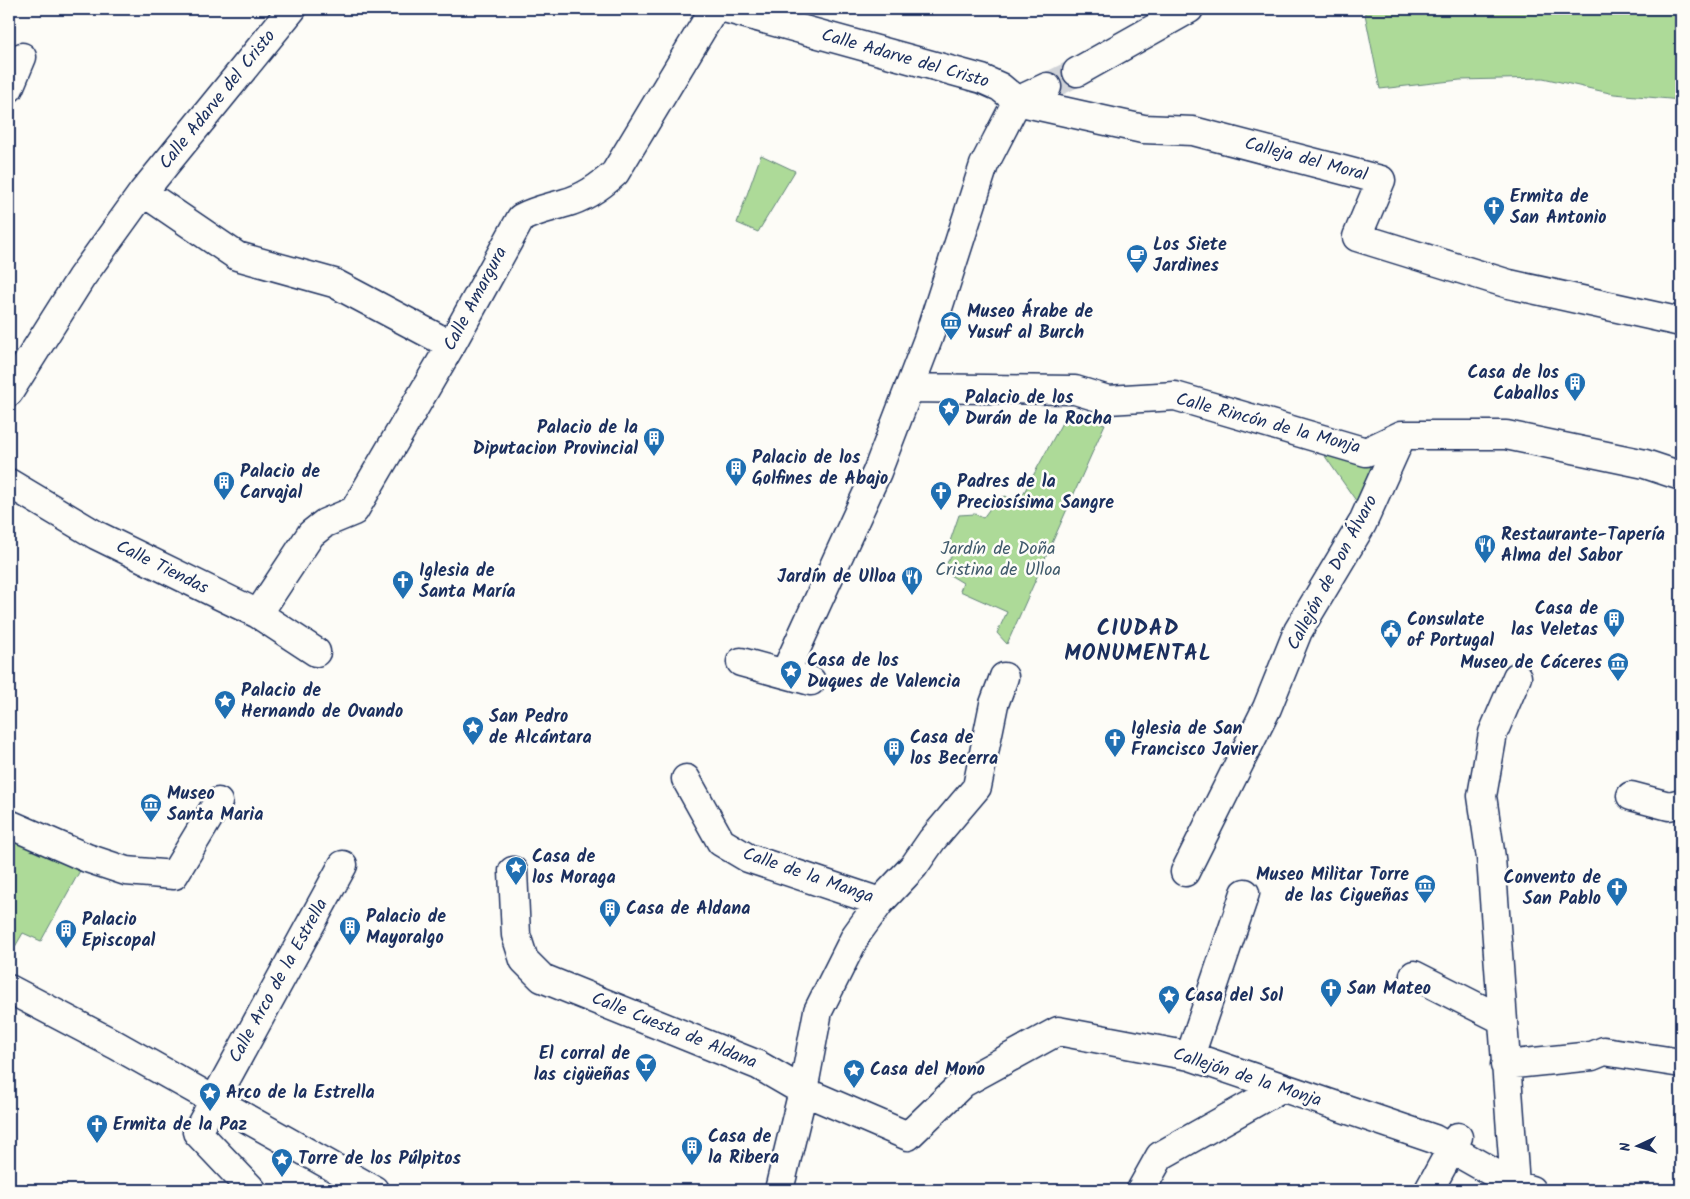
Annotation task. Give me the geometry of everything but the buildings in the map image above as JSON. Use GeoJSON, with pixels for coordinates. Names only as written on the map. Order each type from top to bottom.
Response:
{"type":"FeatureCollection","features":[{"type":"Feature","properties":{"kind":"street","name":"Calle Adarve del Cristo"},"geometry":{"type":"LineString","coordinates":[[9,392],[81,278],[143,192],[292,9]]}},
{"type":"Feature","properties":{"kind":"street","name":"Calle Amargura"},"geometry":{"type":"LineString","coordinates":[[258,614],[311,534],[325,524],[354,511],[451,345],[521,218],[536,210],[567,203],[598,188],[615,173],[714,9]]}},
{"type":"Feature","properties":{"kind":"street","name":"Calle Adarve del Cristo"},"geometry":{"type":"LineString","coordinates":[[728,9],[982,79],[1000,87],[1017,101]]}},
{"type":"Feature","properties":{"kind":"street"},"geometry":{"type":"LineString","coordinates":[[1077,72],[1189,9]]}},
{"type":"Feature","properties":{"kind":"street"},"geometry":{"type":"LineString","coordinates":[[9,88],[22,57]]}},
{"type":"Feature","properties":{"kind":"street"},"geometry":{"type":"LineString","coordinates":[[741,662],[798,677],[928,339],[984,165],[1017,101],[1047,87]]}},
{"type":"Feature","properties":{"kind":"street","name":"Calleja del Moral"},"geometry":{"type":"LineString","coordinates":[[1017,101],[1142,129],[1193,131],[1381,180],[1357,236],[1509,284],[1681,322]]}},
{"type":"Feature","properties":{"kind":"street"},"geometry":{"type":"LineString","coordinates":[[143,192],[237,256],[334,283],[451,345]]}},
{"type":"Feature","properties":{"kind":"street","name":"Calle Rincón de la Monja"},"geometry":{"type":"LineString","coordinates":[[910,388],[1075,390],[1108,400],[1174,396],[1366,452],[1402,435],[1506,435],[1680,472]]}},
{"type":"Feature","properties":{"kind":"street","name":"Callejón de Don Álvaro"},"geometry":{"type":"LineString","coordinates":[[1185,872],[1267,708],[1298,631],[1362,524],[1402,435]]}},
{"type":"Feature","properties":{"kind":"street","name":"Calle Tiendas"},"geometry":{"type":"LineString","coordinates":[[9,483],[96,535],[258,614],[316,652]]}},
{"type":"Feature","properties":{"kind":"street","name":"Calle de la Manga"},"geometry":{"type":"LineString","coordinates":[[686,779],[721,842],[748,858],[880,902],[914,866],[932,840],[977,787],[994,704],[1004,677]]}},
{"type":"Feature","properties":{"kind":"street"},"geometry":{"type":"LineString","coordinates":[[1517,677],[1493,732],[1482,796],[1491,858],[1505,1065],[1523,1188]]}},
{"type":"Feature","properties":{"kind":"street"},"geometry":{"type":"LineString","coordinates":[[1631,796],[1669,806],[1681,803]]}},
{"type":"Feature","properties":{"kind":"street"},"geometry":{"type":"LineString","coordinates":[[10,827],[87,858],[126,871],[174,875],[218,802]]}},
{"type":"Feature","properties":{"kind":"street","name":"Calle Arco de la Estrella"},"geometry":{"type":"LineString","coordinates":[[252,1190],[197,1132],[210,1112],[213,1100],[343,865]]}},
{"type":"Feature","properties":{"kind":"street","name":"Calle Cuesta de Aldana"},"geometry":{"type":"LineString","coordinates":[[514,871],[516,935],[524,960],[542,978],[758,1065],[803,1091],[908,1136]]}},
{"type":"Feature","properties":{"kind":"street"},"geometry":{"type":"LineString","coordinates":[[1190,1056],[1245,893]]}},
{"type":"Feature","properties":{"kind":"street"},"geometry":{"type":"LineString","coordinates":[[779,1190],[803,1091],[818,1010],[856,935],[880,902]]}},
{"type":"Feature","properties":{"kind":"street"},"geometry":{"type":"LineString","coordinates":[[1414,974],[1501,1019]]}},
{"type":"Feature","properties":{"kind":"street"},"geometry":{"type":"LineString","coordinates":[[9,989],[116,1045],[374,1190]]}},
{"type":"Feature","properties":{"kind":"street","name":"Callejón de la Monja"},"geometry":{"type":"LineString","coordinates":[[908,1136],[963,1082],[1058,1032],[1190,1056],[1434,1139],[1454,1142],[1523,1188]]}},
{"type":"Feature","properties":{"kind":"street"},"geometry":{"type":"LineString","coordinates":[[1505,1065],[1592,1056],[1604,1051],[1681,1063]]}},
{"type":"Feature","properties":{"kind":"street"},"geometry":{"type":"LineString","coordinates":[[1141,1190],[1160,1156],[1281,1088]]}},
{"type":"Feature","properties":{"kind":"street"},"geometry":{"type":"LineString","coordinates":[[1429,1190],[1454,1142]]}},
{"type":"Feature","properties":{"kind":"green space"},"geometry":{"type":"Polygon","coordinates":[[[1364,9],[1681,9],[1681,100],[1614,94],[1543,78],[1460,80],[1380,89],[1364,9]]]}},
{"type":"Feature","properties":{"kind":"green space"},"geometry":{"type":"Polygon","coordinates":[[[761,155],[795,171],[758,232],[737,223],[761,155]]]}},
{"type":"Feature","properties":{"kind":"green space","name":"Jardín de Doña Cristina de Ulloa"},"geometry":{"type":"Polygon","coordinates":[[[1071,415],[1105,424],[1007,644],[997,633],[1007,612],[960,591],[963,583],[948,574],[945,566],[953,553],[947,550],[959,515],[975,514],[983,518],[997,499],[1006,496],[1014,503],[1022,496],[1064,419],[1071,415]]]}},
{"type":"Feature","properties":{"kind":"green space"},"geometry":{"type":"Polygon","coordinates":[[[1322,452],[1384,456],[1359,505],[1322,452]]]}},
{"type":"Feature","properties":{"kind":"green space"},"geometry":{"type":"Polygon","coordinates":[[[9,830],[87,858],[41,941],[23,933],[9,957],[9,830]]]}},
{"type":"Feature","properties":{"kind":"tunnel"},"geometry":{"type":"LineString","coordinates":[[1047,87],[1077,72]]}},
{"type":"Feature","properties":{"kind":"place","name":"Ermita de San Antonio"},"geometry":{"type":"Point","coordinates":[1494,226]}},
{"type":"Feature","properties":{"kind":"place","name":"Los Siete Jardines"},"geometry":{"type":"Point","coordinates":[1137,274]}},
{"type":"Feature","properties":{"kind":"place","name":"Museo Árabe de Yusuf al Burch"},"geometry":{"type":"Point","coordinates":[951,341]}},
{"type":"Feature","properties":{"kind":"place","name":"Casa de los Caballos"},"geometry":{"type":"Point","coordinates":[1575,402]}},
{"type":"Feature","properties":{"kind":"place","name":"Palacio de los Durán de la Rocha"},"geometry":{"type":"Point","coordinates":[949,427]}},
{"type":"Feature","properties":{"kind":"place","name":"Palacio de la Diputacion Provincial"},"geometry":{"type":"Point","coordinates":[654,457]}},
{"type":"Feature","properties":{"kind":"place","name":"Palacio de los Golfines de Abajo"},"geometry":{"type":"Point","coordinates":[736,487]}},
{"type":"Feature","properties":{"kind":"place","name":"Palacio de Carvajal"},"geometry":{"type":"Point","coordinates":[224,501]}},
{"type":"Feature","properties":{"kind":"place","name":"Padres de la Preciosísima Sangre"},"geometry":{"type":"Point","coordinates":[941,511]}},
{"type":"Feature","properties":{"kind":"place","name":"Restaurante-Tapería Alma del Sabor"},"geometry":{"type":"Point","coordinates":[1485,564]}},
{"type":"Feature","properties":{"kind":"place","name":"Jardín de Ulloa"},"geometry":{"type":"Point","coordinates":[912,596]}},
{"type":"Feature","properties":{"kind":"place","name":"Iglesia de Santa María"},"geometry":{"type":"Point","coordinates":[403,600]}},
{"type":"Feature","properties":{"kind":"place","name":"Casa de las Veletas"},"geometry":{"type":"Point","coordinates":[1614,638]}},
{"type":"Feature","properties":{"kind":"place","name":"Consulate of Portugal"},"geometry":{"type":"Point","coordinates":[1391,649]}},
{"type":"Feature","properties":{"kind":"place","name":"Museo de Cáceres"},"geometry":{"type":"Point","coordinates":[1618,682]}},
{"type":"Feature","properties":{"kind":"place","name":"Casa de los Duques de Valencia"},"geometry":{"type":"Point","coordinates":[791,690]}},
{"type":"Feature","properties":{"kind":"place","name":"Palacio de Hernando de Ovando"},"geometry":{"type":"Point","coordinates":[225,720]}},
{"type":"Feature","properties":{"kind":"place","name":"San Pedro de Alcántara"},"geometry":{"type":"Point","coordinates":[473,746]}},
{"type":"Feature","properties":{"kind":"place","name":"Iglesia de San Francisco Javier"},"geometry":{"type":"Point","coordinates":[1115,758]}},
{"type":"Feature","properties":{"kind":"place","name":"Casa de los Becerra"},"geometry":{"type":"Point","coordinates":[894,767]}},
{"type":"Feature","properties":{"kind":"place","name":"Museo Santa Maria"},"geometry":{"type":"Point","coordinates":[151,823]}},
{"type":"Feature","properties":{"kind":"place","name":"Casa de los Moraga"},"geometry":{"type":"Point","coordinates":[516,886]}},
{"type":"Feature","properties":{"kind":"place","name":"Museo Militar Torre de las Cigueñas"},"geometry":{"type":"Point","coordinates":[1425,904]}},
{"type":"Feature","properties":{"kind":"place","name":"Convento de San Pablo"},"geometry":{"type":"Point","coordinates":[1617,907]}},
{"type":"Feature","properties":{"kind":"place","name":"Casa de Aldana"},"geometry":{"type":"Point","coordinates":[610,928]}},
{"type":"Feature","properties":{"kind":"place","name":"Palacio de Mayoralgo"},"geometry":{"type":"Point","coordinates":[350,946]}},
{"type":"Feature","properties":{"kind":"place","name":"Palacio Episcopal"},"geometry":{"type":"Point","coordinates":[66,949]}},
{"type":"Feature","properties":{"kind":"place","name":"San Mateo"},"geometry":{"type":"Point","coordinates":[1331,1008]}},
{"type":"Feature","properties":{"kind":"place","name":"Casa del Sol"},"geometry":{"type":"Point","coordinates":[1169,1015]}},
{"type":"Feature","properties":{"kind":"place","name":"El corral de las cigüeñas"},"geometry":{"type":"Point","coordinates":[646,1083]}},
{"type":"Feature","properties":{"kind":"place","name":"Casa del Mono"},"geometry":{"type":"Point","coordinates":[854,1089]}},
{"type":"Feature","properties":{"kind":"place","name":"Arco de la Estrella"},"geometry":{"type":"Point","coordinates":[210,1112]}},
{"type":"Feature","properties":{"kind":"place","name":"Ermita de la Paz"},"geometry":{"type":"Point","coordinates":[97,1144]}},
{"type":"Feature","properties":{"kind":"place","name":"Casa de la Ribera"},"geometry":{"type":"Point","coordinates":[692,1166]}},
{"type":"Feature","properties":{"kind":"place","name":"Torre de los Púlpitos"},"geometry":{"type":"Point","coordinates":[282,1178]}},
{"type":"Feature","properties":{"kind":"district","name":"CIUDAD MONUMENTAL"},"geometry":{"type":"Point","coordinates":[1138,642]}}]}
